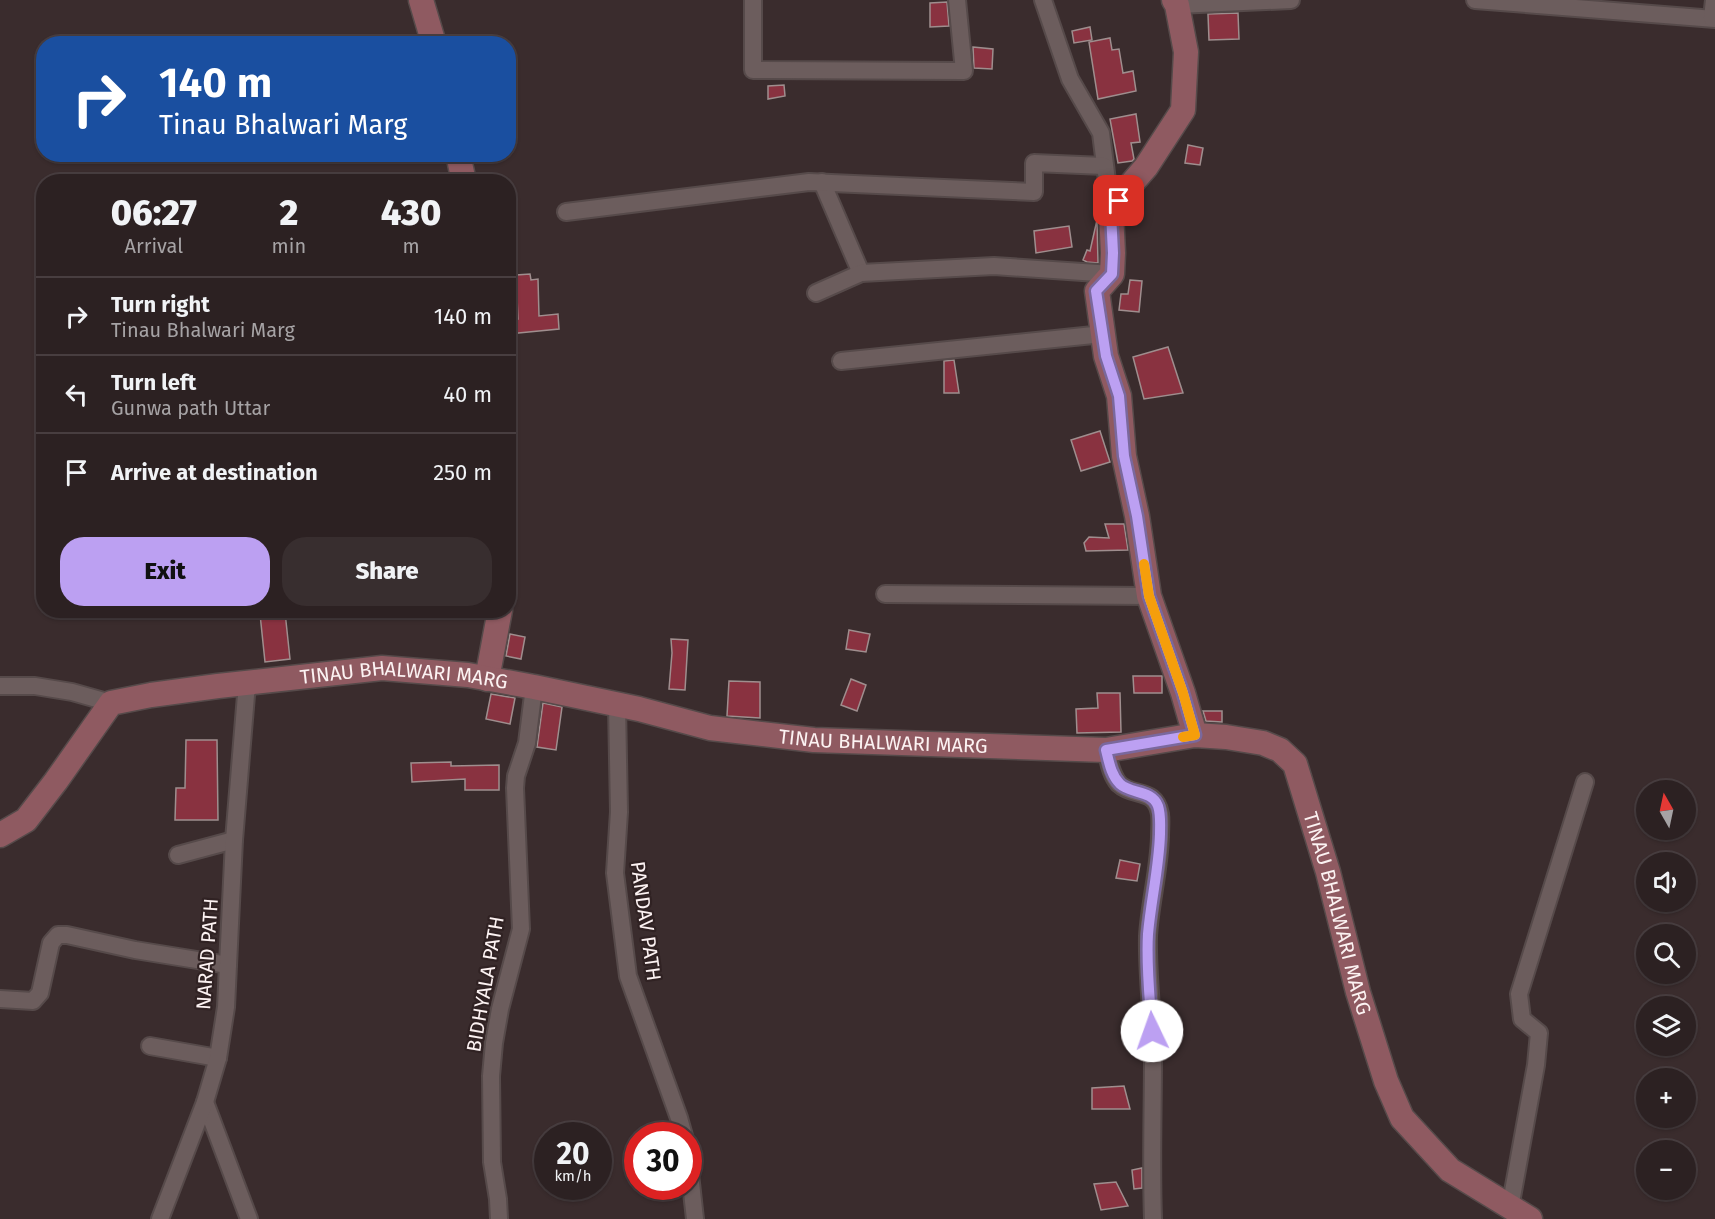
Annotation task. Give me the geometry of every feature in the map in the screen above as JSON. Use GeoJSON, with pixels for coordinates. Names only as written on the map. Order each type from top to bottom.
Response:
{"type":"FeatureCollection","features":[{"type":"Feature","properties":{"kind":"street"},"geometry":{"type":"LineString","coordinates":[[421,0],[432,36]]}},
{"type":"Feature","properties":{"kind":"street"},"geometry":{"type":"LineString","coordinates":[[753,0],[753,70],[964,71],[957,0]]}},
{"type":"Feature","properties":{"kind":"street"},"geometry":{"type":"LineString","coordinates":[[1043,0],[1070,79],[1101,134],[1111,213],[1113,253],[1112,274],[1096,291],[1102,334],[1106,356],[1119,396],[1124,456],[1137,516],[1149,596],[1183,693],[1195,735]]}},
{"type":"Feature","properties":{"kind":"street"},"geometry":{"type":"LineString","coordinates":[[1111,213],[1126,190],[1146,167],[1183,110],[1185,52],[1175,3],[1291,0]]}},
{"type":"Feature","properties":{"kind":"street"},"geometry":{"type":"LineString","coordinates":[[1475,0],[1714,19],[1714,0]]}},
{"type":"Feature","properties":{"kind":"street"},"geometry":{"type":"LineString","coordinates":[[566,212],[810,182],[1034,192],[1034,163],[1104,166]]}},
{"type":"Feature","properties":{"kind":"street"},"geometry":{"type":"LineString","coordinates":[[822,182],[861,273]]}},
{"type":"Feature","properties":{"kind":"street"},"geometry":{"type":"LineString","coordinates":[[816,293],[861,273],[994,266],[1112,274]]}},
{"type":"Feature","properties":{"kind":"street"},"geometry":{"type":"LineString","coordinates":[[841,361],[1102,334]]}},
{"type":"Feature","properties":{"kind":"street"},"geometry":{"type":"LineString","coordinates":[[885,594],[1149,596]]}},
{"type":"Feature","properties":{"kind":"street"},"geometry":{"type":"LineString","coordinates":[[487,679],[498,618]]}},
{"type":"Feature","properties":{"kind":"street","name":"TINAU BHALWARI MARG"},"geometry":{"type":"LineString","coordinates":[[111,703],[151,695],[382,668],[468,675],[617,705],[710,728],[814,740],[1106,750],[1195,735],[1263,743],[1280,750],[1295,764],[1328,872],[1358,992],[1386,1081],[1401,1118],[1450,1170],[1520,1213]]}},
{"type":"Feature","properties":{"kind":"street","name":"NARAD PATH"},"geometry":{"type":"LineString","coordinates":[[166,1214],[218,1058],[226,1007],[234,840],[247,683]]}},
{"type":"Feature","properties":{"kind":"street"},"geometry":{"type":"LineString","coordinates":[[0,686],[35,686],[72,692],[111,703],[26,820],[0,835]]}},
{"type":"Feature","properties":{"kind":"street","name":"BIDHYALA PATH"},"geometry":{"type":"LineString","coordinates":[[500,1219],[492,1162],[491,1076],[500,1009],[521,929],[515,788],[516,776],[527,743],[534,687]]}},
{"type":"Feature","properties":{"kind":"street","name":"PANDAV PATH"},"geometry":{"type":"LineString","coordinates":[[617,705],[619,813],[615,873],[628,976],[680,1122]]}},
{"type":"Feature","properties":{"kind":"street"},"geometry":{"type":"LineString","coordinates":[[1106,750],[1112,773],[1119,783],[1126,788],[1151,796],[1157,803],[1161,816],[1160,854],[1148,934],[1153,1052],[1151,1164],[1153,1219]]}},
{"type":"Feature","properties":{"kind":"street"},"geometry":{"type":"LineString","coordinates":[[1520,1213],[1539,1033],[1522,1019],[1519,994],[1585,782]]}},
{"type":"Feature","properties":{"kind":"street"},"geometry":{"type":"LineString","coordinates":[[178,855],[234,840]]}},
{"type":"Feature","properties":{"kind":"street"},"geometry":{"type":"LineString","coordinates":[[0,999],[33,1001],[40,993],[51,943],[58,935],[228,966]]}},
{"type":"Feature","properties":{"kind":"street"},"geometry":{"type":"LineString","coordinates":[[150,1046],[218,1058]]}},
{"type":"Feature","properties":{"kind":"street"},"geometry":{"type":"LineString","coordinates":[[205,1102],[249,1219]]}},
{"type":"Feature","properties":{"kind":"street"},"geometry":{"type":"LineString","coordinates":[[693,1200],[695,1219]]}},
{"type":"Feature","properties":{"kind":"building"},"geometry":{"type":"Polygon","coordinates":[[[947,2],[949,26],[930,27],[930,3],[947,2]]]}},
{"type":"Feature","properties":{"kind":"building"},"geometry":{"type":"Polygon","coordinates":[[[1238,13],[1239,39],[1209,40],[1208,14],[1238,13]]]}},
{"type":"Feature","properties":{"kind":"building"},"geometry":{"type":"Polygon","coordinates":[[[1090,27],[1092,40],[1074,43],[1072,31],[1090,27]]]}},
{"type":"Feature","properties":{"kind":"building"},"geometry":{"type":"Polygon","coordinates":[[[1110,38],[1112,50],[1119,49],[1123,73],[1133,71],[1136,91],[1098,99],[1089,42],[1110,38]]]}},
{"type":"Feature","properties":{"kind":"building"},"geometry":{"type":"Polygon","coordinates":[[[973,47],[993,49],[992,69],[974,68],[973,47]]]}},
{"type":"Feature","properties":{"kind":"building"},"geometry":{"type":"Polygon","coordinates":[[[784,85],[785,96],[768,99],[768,86],[784,85]]]}},
{"type":"Feature","properties":{"kind":"building"},"geometry":{"type":"Polygon","coordinates":[[[1136,114],[1140,142],[1131,143],[1134,159],[1118,163],[1110,119],[1136,114]]]}},
{"type":"Feature","properties":{"kind":"building"},"geometry":{"type":"Polygon","coordinates":[[[1188,145],[1203,148],[1200,165],[1185,163],[1188,145]]]}},
{"type":"Feature","properties":{"kind":"building"},"geometry":{"type":"Polygon","coordinates":[[[1097,220],[1098,263],[1087,262],[1083,260],[1087,250],[1090,251],[1097,220]]]}},
{"type":"Feature","properties":{"kind":"building"},"geometry":{"type":"Polygon","coordinates":[[[1069,226],[1072,247],[1036,253],[1034,231],[1069,226]]]}},
{"type":"Feature","properties":{"kind":"building"},"geometry":{"type":"Polygon","coordinates":[[[530,274],[531,280],[538,279],[539,316],[558,314],[559,329],[516,333],[516,319],[518,319],[516,275],[530,274]]]}},
{"type":"Feature","properties":{"kind":"building"},"geometry":{"type":"Polygon","coordinates":[[[1130,280],[1142,281],[1139,312],[1119,310],[1121,294],[1128,294],[1130,280]]]}},
{"type":"Feature","properties":{"kind":"building"},"geometry":{"type":"Polygon","coordinates":[[[1168,347],[1183,393],[1144,399],[1133,357],[1168,347]]]}},
{"type":"Feature","properties":{"kind":"building"},"geometry":{"type":"Polygon","coordinates":[[[954,360],[959,393],[944,393],[944,361],[954,360]]]}},
{"type":"Feature","properties":{"kind":"building"},"geometry":{"type":"Polygon","coordinates":[[[1100,431],[1110,462],[1081,471],[1071,440],[1100,431]]]}},
{"type":"Feature","properties":{"kind":"building"},"geometry":{"type":"Polygon","coordinates":[[[1105,524],[1124,524],[1128,550],[1086,551],[1084,543],[1089,537],[1109,538],[1105,524]]]}},
{"type":"Feature","properties":{"kind":"building"},"geometry":{"type":"Polygon","coordinates":[[[260,618],[286,618],[290,659],[265,662],[260,618]]]}},
{"type":"Feature","properties":{"kind":"building"},"geometry":{"type":"Polygon","coordinates":[[[849,630],[870,634],[866,652],[846,649],[849,630]]]}},
{"type":"Feature","properties":{"kind":"building"},"geometry":{"type":"Polygon","coordinates":[[[510,634],[525,637],[521,659],[506,656],[510,634]]]}},
{"type":"Feature","properties":{"kind":"building"},"geometry":{"type":"Polygon","coordinates":[[[671,639],[688,640],[685,690],[669,689],[671,639]]]}},
{"type":"Feature","properties":{"kind":"building"},"geometry":{"type":"Polygon","coordinates":[[[1133,676],[1162,676],[1162,693],[1134,693],[1133,676]]]}},
{"type":"Feature","properties":{"kind":"building"},"geometry":{"type":"Polygon","coordinates":[[[851,679],[866,685],[857,711],[841,705],[851,679]]]}},
{"type":"Feature","properties":{"kind":"building"},"geometry":{"type":"Polygon","coordinates":[[[729,681],[760,682],[760,718],[727,716],[729,681]]]}},
{"type":"Feature","properties":{"kind":"building"},"geometry":{"type":"Polygon","coordinates":[[[1097,693],[1120,693],[1121,732],[1077,733],[1076,709],[1098,708],[1097,693]]]}},
{"type":"Feature","properties":{"kind":"building"},"geometry":{"type":"Polygon","coordinates":[[[491,694],[515,698],[510,724],[486,719],[491,694]]]}},
{"type":"Feature","properties":{"kind":"building"},"geometry":{"type":"Polygon","coordinates":[[[543,703],[562,707],[556,750],[537,747],[543,703]]]}},
{"type":"Feature","properties":{"kind":"building"},"geometry":{"type":"Polygon","coordinates":[[[1203,711],[1222,711],[1222,722],[1206,721],[1203,711]]]}},
{"type":"Feature","properties":{"kind":"building"},"geometry":{"type":"Polygon","coordinates":[[[186,740],[217,740],[218,820],[175,820],[176,788],[185,788],[186,740]]]}},
{"type":"Feature","properties":{"kind":"building"},"geometry":{"type":"Polygon","coordinates":[[[451,762],[451,766],[499,765],[499,790],[465,790],[465,779],[412,782],[411,763],[451,762]]]}},
{"type":"Feature","properties":{"kind":"building"},"geometry":{"type":"Polygon","coordinates":[[[1120,860],[1140,864],[1137,881],[1116,878],[1120,860]]]}},
{"type":"Feature","properties":{"kind":"building"},"geometry":{"type":"Polygon","coordinates":[[[1124,1086],[1130,1109],[1092,1109],[1092,1088],[1124,1086]]]}},
{"type":"Feature","properties":{"kind":"building"},"geometry":{"type":"Polygon","coordinates":[[[1142,1168],[1142,1188],[1134,1189],[1132,1170],[1142,1168]]]}},
{"type":"Feature","properties":{"kind":"building"},"geometry":{"type":"Polygon","coordinates":[[[1116,1182],[1128,1206],[1101,1210],[1094,1184],[1116,1182]]]}},
{"type":"Feature","properties":{"kind":"slow traffic"},"geometry":{"type":"LineString","coordinates":[[1144,564],[1149,596],[1183,693],[1195,735],[1183,737]]}},
{"type":"Feature","properties":{"kind":"route"},"geometry":{"type":"LineString","coordinates":[[1119,201],[1111,213],[1112,274],[1096,291],[1106,356],[1119,396],[1124,456],[1137,516],[1149,596],[1183,693],[1195,735],[1106,750],[1112,773],[1119,783],[1126,788],[1151,796],[1157,803],[1161,816],[1160,854],[1148,934],[1152,1031]]}}]}
